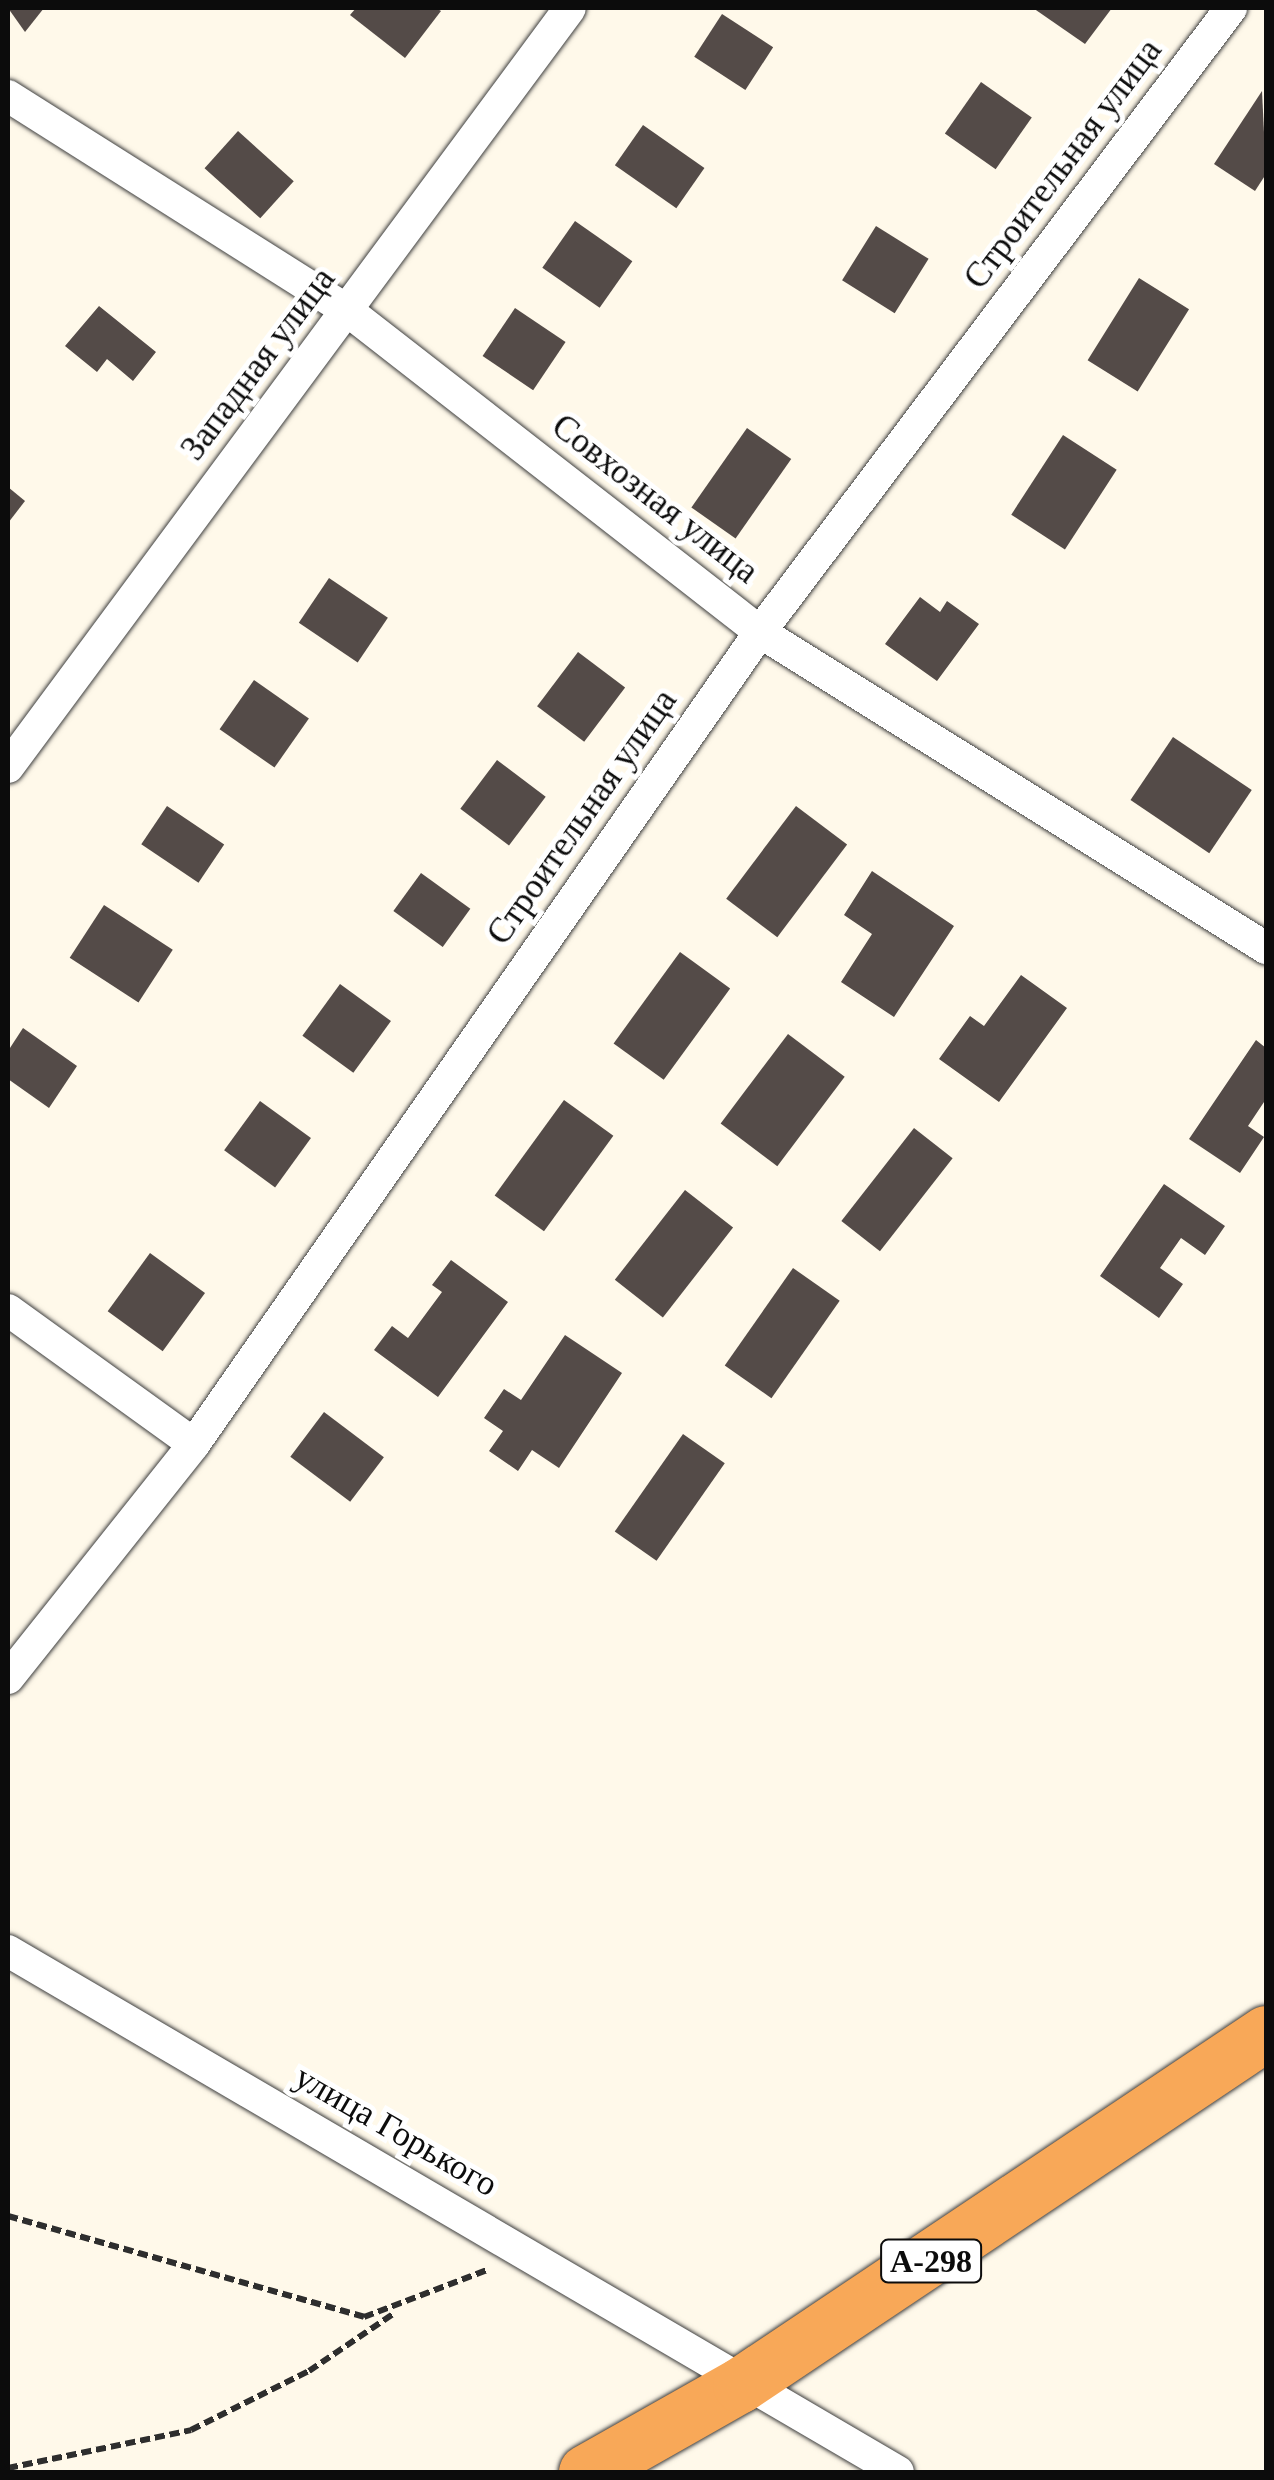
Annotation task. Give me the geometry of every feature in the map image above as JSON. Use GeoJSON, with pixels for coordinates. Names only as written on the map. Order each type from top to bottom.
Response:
{"type":"FeatureCollection","features":[{"type":"Feature","properties":{"kind":"highway","name":"А-298"},"geometry":{"type":"LineString","coordinates":[[586,2472],[740,2385],[1266,2032]]}},
{"type":"Feature","properties":{"kind":"street","name":"Западная улица"},"geometry":{"type":"LineString","coordinates":[[8,767],[570,8]]}},
{"type":"Feature","properties":{"kind":"street","name":"Строительная улица"},"geometry":{"type":"LineString","coordinates":[[8,1678],[194,1444],[760,632],[1231,8]]}},
{"type":"Feature","properties":{"kind":"street","name":"Совхозная улица"},"geometry":{"type":"LineString","coordinates":[[8,96],[348,310],[760,632],[1266,948]]}},
{"type":"Feature","properties":{"kind":"street"},"geometry":{"type":"LineString","coordinates":[[8,1310],[194,1444]]}},
{"type":"Feature","properties":{"kind":"street","name":"улица Горького"},"geometry":{"type":"LineString","coordinates":[[8,1952],[740,2385],[898,2472]]}},
{"type":"Feature","properties":{"kind":"path"},"geometry":{"type":"LineString","coordinates":[[8,2216],[364,2317],[398,2310]]}},
{"type":"Feature","properties":{"kind":"path"},"geometry":{"type":"LineString","coordinates":[[8,2468],[191,2430],[309,2371],[436,2288],[504,2272]]}},
{"type":"Feature","properties":{"kind":"building"},"geometry":{"type":"Polygon","coordinates":[[[8,8],[44,8],[25,32],[8,8]]]}},
{"type":"Feature","properties":{"kind":"building"},"geometry":{"type":"Polygon","coordinates":[[[356,8],[441,11],[405,58],[350,15],[356,8]]]}},
{"type":"Feature","properties":{"kind":"building"},"geometry":{"type":"Polygon","coordinates":[[[1033,8],[1112,8],[1085,44],[1033,8]]]}},
{"type":"Feature","properties":{"kind":"building"},"geometry":{"type":"Polygon","coordinates":[[[722,14],[773,47],[745,90],[694,57],[722,14]]]}},
{"type":"Feature","properties":{"kind":"building"},"geometry":{"type":"Polygon","coordinates":[[[981,82],[1032,118],[996,169],[945,134],[981,82]]]}},
{"type":"Feature","properties":{"kind":"building"},"geometry":{"type":"Polygon","coordinates":[[[1262,91],[1266,174],[1255,191],[1214,164],[1262,91]]]}},
{"type":"Feature","properties":{"kind":"building"},"geometry":{"type":"Polygon","coordinates":[[[643,125],[704,168],[676,208],[615,165],[643,125]]]}},
{"type":"Feature","properties":{"kind":"building"},"geometry":{"type":"Polygon","coordinates":[[[238,131],[294,181],[260,218],[205,168],[238,131]]]}},
{"type":"Feature","properties":{"kind":"building"},"geometry":{"type":"Polygon","coordinates":[[[575,221],[632,261],[600,308],[542,268],[575,221]]]}},
{"type":"Feature","properties":{"kind":"building"},"geometry":{"type":"Polygon","coordinates":[[[876,226],[929,259],[895,313],[842,280],[876,226]]]}},
{"type":"Feature","properties":{"kind":"building"},"geometry":{"type":"Polygon","coordinates":[[[1139,278],[1189,309],[1138,392],[1088,360],[1139,278]]]}},
{"type":"Feature","properties":{"kind":"building"},"geometry":{"type":"Polygon","coordinates":[[[99,306],[156,352],[133,381],[107,359],[97,372],[65,346],[99,306]]]}},
{"type":"Feature","properties":{"kind":"building"},"geometry":{"type":"Polygon","coordinates":[[[515,308],[566,342],[533,390],[483,356],[515,308]]]}},
{"type":"Feature","properties":{"kind":"building"},"geometry":{"type":"Polygon","coordinates":[[[747,428],[791,459],[736,538],[691,507],[747,428]]]}},
{"type":"Feature","properties":{"kind":"building"},"geometry":{"type":"Polygon","coordinates":[[[1063,435],[1117,470],[1065,550],[1011,515],[1063,435]]]}},
{"type":"Feature","properties":{"kind":"building"},"geometry":{"type":"Polygon","coordinates":[[[8,487],[25,501],[8,523],[8,487]]]}},
{"type":"Feature","properties":{"kind":"building"},"geometry":{"type":"Polygon","coordinates":[[[329,578],[388,618],[358,662],[299,623],[329,578]]]}},
{"type":"Feature","properties":{"kind":"building"},"geometry":{"type":"Polygon","coordinates":[[[920,597],[940,612],[947,601],[979,624],[937,681],[885,644],[920,597]]]}},
{"type":"Feature","properties":{"kind":"building"},"geometry":{"type":"Polygon","coordinates":[[[578,652],[625,688],[584,742],[537,706],[578,652]]]}},
{"type":"Feature","properties":{"kind":"building"},"geometry":{"type":"Polygon","coordinates":[[[254,680],[309,718],[274,768],[220,729],[254,680]]]}},
{"type":"Feature","properties":{"kind":"building"},"geometry":{"type":"Polygon","coordinates":[[[1173,737],[1252,790],[1209,853],[1131,800],[1173,737]]]}},
{"type":"Feature","properties":{"kind":"building"},"geometry":{"type":"Polygon","coordinates":[[[497,760],[546,797],[509,845],[460,809],[497,760]]]}},
{"type":"Feature","properties":{"kind":"building"},"geometry":{"type":"Polygon","coordinates":[[[167,806],[224,845],[198,883],[141,844],[167,806]]]}},
{"type":"Feature","properties":{"kind":"building"},"geometry":{"type":"Polygon","coordinates":[[[796,806],[847,845],[777,937],[726,899],[796,806]]]}},
{"type":"Feature","properties":{"kind":"building"},"geometry":{"type":"Polygon","coordinates":[[[872,871],[954,926],[894,1017],[841,982],[872,934],[844,915],[872,871]]]}},
{"type":"Feature","properties":{"kind":"building"},"geometry":{"type":"Polygon","coordinates":[[[421,873],[470,909],[443,947],[393,911],[421,873]]]}},
{"type":"Feature","properties":{"kind":"building"},"geometry":{"type":"Polygon","coordinates":[[[104,905],[173,950],[138,1002],[70,958],[104,905]]]}},
{"type":"Feature","properties":{"kind":"building"},"geometry":{"type":"Polygon","coordinates":[[[680,952],[730,988],[664,1080],[614,1043],[680,952]]]}},
{"type":"Feature","properties":{"kind":"building"},"geometry":{"type":"Polygon","coordinates":[[[1021,975],[1067,1008],[999,1102],[939,1059],[970,1016],[984,1026],[1021,975]]]}},
{"type":"Feature","properties":{"kind":"building"},"geometry":{"type":"Polygon","coordinates":[[[340,984],[391,1021],[353,1073],[302,1036],[340,984]]]}},
{"type":"Feature","properties":{"kind":"building"},"geometry":{"type":"Polygon","coordinates":[[[23,1028],[77,1066],[49,1108],[8,1079],[8,1051],[23,1028]]]}},
{"type":"Feature","properties":{"kind":"building"},"geometry":{"type":"Polygon","coordinates":[[[788,1034],[845,1077],[777,1166],[721,1123],[788,1034]]]}},
{"type":"Feature","properties":{"kind":"building"},"geometry":{"type":"Polygon","coordinates":[[[1256,1040],[1266,1048],[1266,1099],[1248,1126],[1264,1137],[1240,1173],[1189,1139],[1256,1040]]]}},
{"type":"Feature","properties":{"kind":"building"},"geometry":{"type":"Polygon","coordinates":[[[564,1100],[613,1136],[544,1231],[495,1195],[564,1100]]]}},
{"type":"Feature","properties":{"kind":"building"},"geometry":{"type":"Polygon","coordinates":[[[260,1101],[311,1138],[275,1187],[224,1150],[260,1101]]]}},
{"type":"Feature","properties":{"kind":"building"},"geometry":{"type":"Polygon","coordinates":[[[914,1128],[953,1158],[880,1251],[841,1221],[914,1128]]]}},
{"type":"Feature","properties":{"kind":"building"},"geometry":{"type":"Polygon","coordinates":[[[1164,1184],[1225,1226],[1205,1255],[1181,1238],[1160,1268],[1183,1284],[1159,1318],[1100,1276],[1164,1184]]]}},
{"type":"Feature","properties":{"kind":"building"},"geometry":{"type":"Polygon","coordinates":[[[685,1190],[733,1228],[663,1317],[615,1280],[685,1190]]]}},
{"type":"Feature","properties":{"kind":"building"},"geometry":{"type":"Polygon","coordinates":[[[150,1253],[205,1293],[163,1351],[108,1311],[150,1253]]]}},
{"type":"Feature","properties":{"kind":"building"},"geometry":{"type":"Polygon","coordinates":[[[451,1260],[508,1302],[438,1397],[374,1350],[392,1326],[408,1338],[442,1292],[432,1285],[451,1260]]]}},
{"type":"Feature","properties":{"kind":"building"},"geometry":{"type":"Polygon","coordinates":[[[793,1268],[840,1301],[771,1398],[725,1365],[793,1268]]]}},
{"type":"Feature","properties":{"kind":"building"},"geometry":{"type":"Polygon","coordinates":[[[565,1335],[622,1373],[559,1468],[532,1450],[518,1471],[489,1451],[503,1431],[484,1418],[504,1389],[521,1400],[565,1335]]]}},
{"type":"Feature","properties":{"kind":"building"},"geometry":{"type":"Polygon","coordinates":[[[324,1412],[384,1457],[350,1502],[290,1457],[324,1412]]]}},
{"type":"Feature","properties":{"kind":"building"},"geometry":{"type":"Polygon","coordinates":[[[683,1434],[725,1463],[657,1561],[615,1531],[683,1434]]]}}]}
